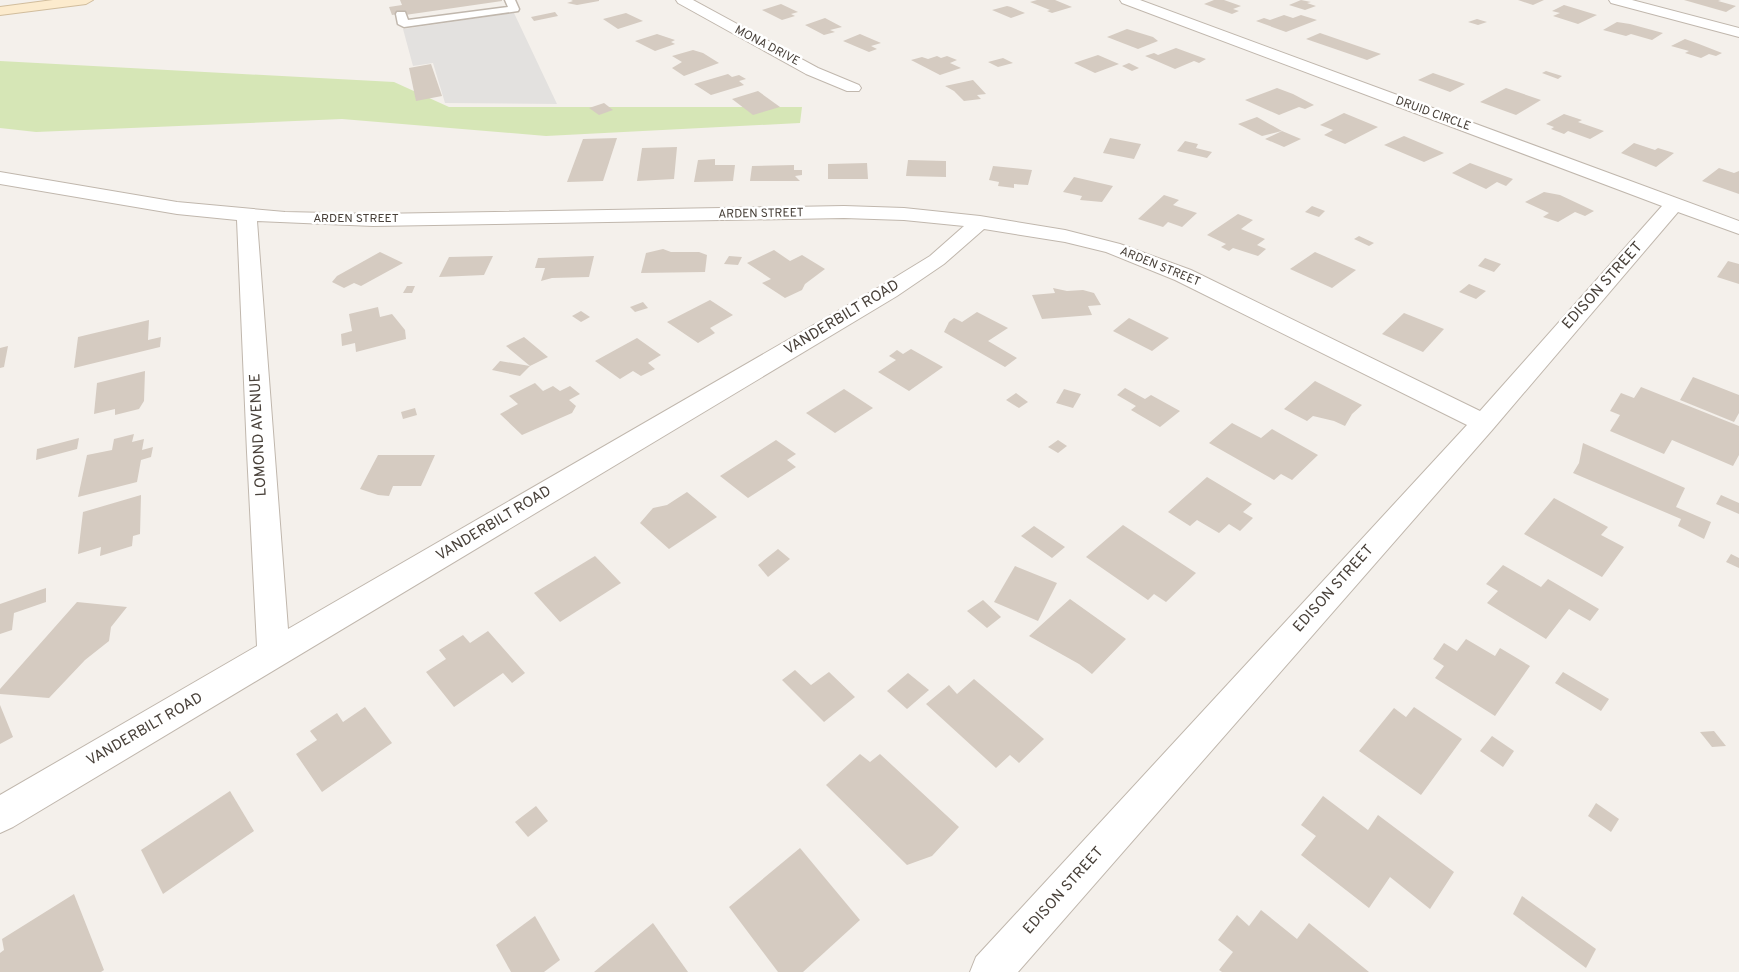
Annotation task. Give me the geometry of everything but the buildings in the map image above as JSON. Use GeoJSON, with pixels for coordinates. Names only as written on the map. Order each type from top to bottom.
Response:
{"type":"FeatureCollection","features":[{"type":"Feature","properties":{"kind":"main road"},"geometry":{"type":"LineString","coordinates":[[0,11],[86,0]]}},
{"type":"Feature","properties":{"kind":"street","name":"MONA DRIVE"},"geometry":{"type":"LineString","coordinates":[[683,0],[812,71],[854,88]]}},
{"type":"Feature","properties":{"kind":"street","name":"DRUID CIRCLE"},"geometry":{"type":"LineString","coordinates":[[1127,0],[1739,228]]}},
{"type":"Feature","properties":{"kind":"street"},"geometry":{"type":"LineString","coordinates":[[1616,0],[1739,33]]}},
{"type":"Feature","properties":{"kind":"street","name":"ARDEN STREET"},"geometry":{"type":"LineString","coordinates":[[0,178],[177,208],[247,216],[373,220],[844,212],[904,214],[980,222],[1065,236],[1113,248],[1160,265],[1484,423]]}},
{"type":"Feature","properties":{"kind":"street","name":"EDISON STREET"},"geometry":{"type":"LineString","coordinates":[[991,972],[1484,423],[1675,204]]}},
{"type":"Feature","properties":{"kind":"street","name":"LOMOND AVENUE"},"geometry":{"type":"LineString","coordinates":[[247,216],[260,452],[274,654]]}},
{"type":"Feature","properties":{"kind":"street","name":"VANDERBILT ROAD"},"geometry":{"type":"LineString","coordinates":[[0,815],[889,291],[937,260],[980,222]]}},
{"type":"Feature","properties":{"kind":"lane"},"geometry":{"type":"LineString","coordinates":[[401,14],[404,24],[514,9],[510,0]]}},
{"type":"Feature","properties":{"kind":"green space"},"geometry":{"type":"Polygon","coordinates":[[[0,61],[394,82],[449,107],[802,107],[800,123],[546,136],[342,119],[36,132],[0,128],[0,61]]]}},
{"type":"Feature","properties":{"kind":"shaded area"},"geometry":{"type":"Polygon","coordinates":[[[514,13],[557,104],[445,103],[433,63],[413,66],[403,29],[514,13]]]}}]}
